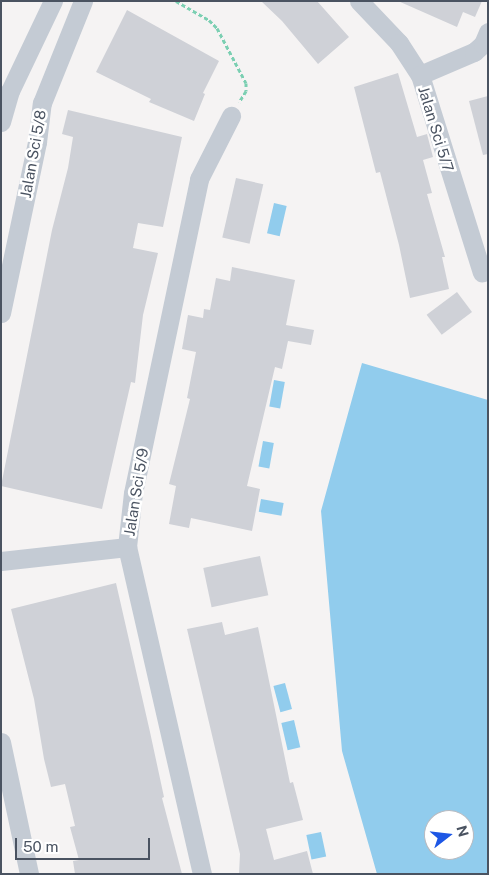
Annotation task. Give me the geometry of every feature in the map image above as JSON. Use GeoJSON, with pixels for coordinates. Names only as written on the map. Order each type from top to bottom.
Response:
{"type":"FeatureCollection","features":[{"type":"Feature","properties":{"kind":"street"},"geometry":{"type":"LineString","coordinates":[[1,122],[10,91],[53,1]]}},
{"type":"Feature","properties":{"kind":"street","name":"Jalan Sci 5/8"},"geometry":{"type":"LineString","coordinates":[[1,313],[37,142],[42,103],[82,1]]}},
{"type":"Feature","properties":{"kind":"street","name":"Jalan Sci 5/7"},"geometry":{"type":"LineString","coordinates":[[359,1],[399,43],[420,75],[482,274]]}},
{"type":"Feature","properties":{"kind":"street"},"geometry":{"type":"LineString","coordinates":[[420,75],[474,52],[483,44],[488,32]]}},
{"type":"Feature","properties":{"kind":"street","name":"Jalan Sci 5/9"},"geometry":{"type":"LineString","coordinates":[[202,874],[127,547],[133,494],[199,178],[231,116]]}},
{"type":"Feature","properties":{"kind":"street"},"geometry":{"type":"LineString","coordinates":[[1,561],[127,547]]}},
{"type":"Feature","properties":{"kind":"street"},"geometry":{"type":"LineString","coordinates":[[1,742],[29,874]]}},
{"type":"Feature","properties":{"kind":"path"},"geometry":{"type":"LineString","coordinates":[[176,1],[209,20],[217,28],[246,83],[246,91],[231,116]]}},
{"type":"Feature","properties":{"kind":"water"},"geometry":{"type":"Polygon","coordinates":[[[274,203],[287,206],[280,236],[267,233],[274,203]]]}},
{"type":"Feature","properties":{"kind":"water"},"geometry":{"type":"Polygon","coordinates":[[[362,363],[488,400],[488,874],[377,874],[342,751],[321,511],[362,363]]]}},
{"type":"Feature","properties":{"kind":"water"},"geometry":{"type":"Polygon","coordinates":[[[274,380],[285,382],[280,408],[269,407],[274,380]]]}},
{"type":"Feature","properties":{"kind":"water"},"geometry":{"type":"Polygon","coordinates":[[[263,441],[274,443],[269,469],[258,467],[263,441]]]}},
{"type":"Feature","properties":{"kind":"water"},"geometry":{"type":"Polygon","coordinates":[[[261,499],[284,503],[281,516],[259,512],[261,499]]]}},
{"type":"Feature","properties":{"kind":"water"},"geometry":{"type":"Polygon","coordinates":[[[285,683],[292,709],[280,712],[273,686],[285,683]]]}},
{"type":"Feature","properties":{"kind":"water"},"geometry":{"type":"Polygon","coordinates":[[[294,720],[300,747],[288,750],[281,723],[294,720]]]}},
{"type":"Feature","properties":{"kind":"water"},"geometry":{"type":"Polygon","coordinates":[[[321,832],[326,856],[312,860],[306,835],[321,832]]]}},
{"type":"Feature","properties":{"kind":"building"},"geometry":{"type":"Polygon","coordinates":[[[261,1],[317,1],[349,37],[318,64],[282,21],[261,1]]]}},
{"type":"Feature","properties":{"kind":"building"},"geometry":{"type":"Polygon","coordinates":[[[398,1],[482,1],[475,17],[463,12],[457,27],[398,1]]]}},
{"type":"Feature","properties":{"kind":"building"},"geometry":{"type":"Polygon","coordinates":[[[127,10],[219,61],[203,93],[205,94],[194,121],[149,102],[151,99],[96,72],[127,10]]]}},
{"type":"Feature","properties":{"kind":"building"},"geometry":{"type":"Polygon","coordinates":[[[398,73],[417,137],[427,134],[433,157],[423,160],[432,193],[427,194],[445,257],[442,257],[449,289],[410,298],[399,245],[380,172],[376,173],[354,87],[398,73]]]}},
{"type":"Feature","properties":{"kind":"building"},"geometry":{"type":"Polygon","coordinates":[[[488,96],[488,154],[483,155],[469,101],[488,96]]]}},
{"type":"Feature","properties":{"kind":"building"},"geometry":{"type":"Polygon","coordinates":[[[68,110],[182,137],[163,227],[138,223],[133,248],[158,253],[143,315],[135,383],[131,382],[102,509],[1,486],[52,230],[68,168],[73,137],[62,134],[68,110]]]}},
{"type":"Feature","properties":{"kind":"building"},"geometry":{"type":"Polygon","coordinates":[[[236,178],[263,184],[250,244],[222,237],[236,178]]]}},
{"type":"Feature","properties":{"kind":"building"},"geometry":{"type":"Polygon","coordinates":[[[232,267],[295,280],[286,325],[314,330],[311,345],[288,341],[282,369],[275,367],[247,486],[260,489],[252,531],[191,518],[189,528],[169,524],[176,486],[169,484],[190,399],[187,398],[196,352],[182,349],[188,315],[203,318],[204,309],[210,310],[216,278],[230,281],[232,267]]]}},
{"type":"Feature","properties":{"kind":"building"},"geometry":{"type":"Polygon","coordinates":[[[457,292],[472,312],[442,335],[427,315],[457,292]]]}},
{"type":"Feature","properties":{"kind":"building"},"geometry":{"type":"Polygon","coordinates":[[[260,556],[268,595],[212,607],[203,568],[260,556]]]}},
{"type":"Feature","properties":{"kind":"building"},"geometry":{"type":"Polygon","coordinates":[[[116,583],[164,797],[162,798],[182,874],[75,874],[73,861],[79,860],[70,827],[75,826],[65,784],[51,787],[44,759],[34,699],[11,609],[116,583]]]}},
{"type":"Feature","properties":{"kind":"building"},"geometry":{"type":"Polygon","coordinates":[[[222,622],[225,635],[258,627],[290,783],[293,782],[303,820],[266,829],[274,860],[307,851],[313,874],[239,874],[240,854],[187,629],[222,622]]]}}]}
